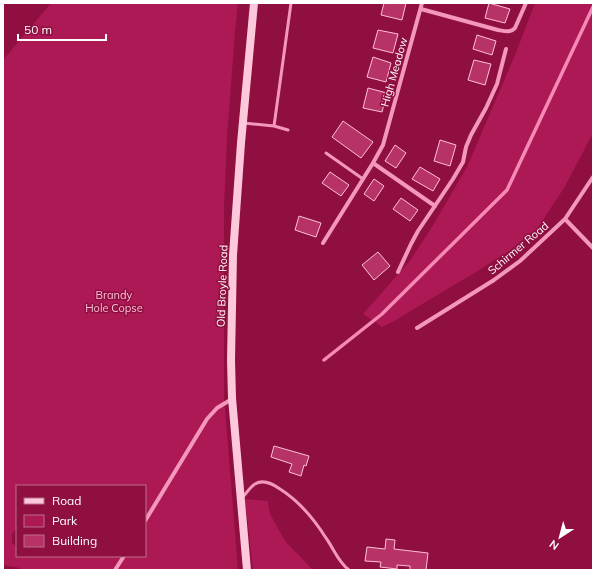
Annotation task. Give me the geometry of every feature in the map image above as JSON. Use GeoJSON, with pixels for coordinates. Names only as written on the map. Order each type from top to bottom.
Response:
{"type":"FeatureCollection","features":[{"type":"Feature","properties":{"kind":"main road","name":"Old Broyle Road"},"geometry":{"type":"LineString","coordinates":[[247,570],[232,398],[231,360],[233,255],[254,3]]}},
{"type":"Feature","properties":{"kind":"street","name":"High Meadow"},"geometry":{"type":"LineString","coordinates":[[323,243],[383,145],[422,3]]}},
{"type":"Feature","properties":{"kind":"street"},"geometry":{"type":"LineString","coordinates":[[421,9],[498,30],[511,31],[515,28],[526,3]]}},
{"type":"Feature","properties":{"kind":"street"},"geometry":{"type":"LineString","coordinates":[[398,272],[411,244],[463,162],[466,147],[471,135],[497,84],[506,49]]}},
{"type":"Feature","properties":{"kind":"street"},"geometry":{"type":"LineString","coordinates":[[373,163],[435,206]]}},
{"type":"Feature","properties":{"kind":"street","name":"Schirmer Road"},"geometry":{"type":"LineString","coordinates":[[417,328],[494,280],[520,261],[565,219],[593,177]]}},
{"type":"Feature","properties":{"kind":"street"},"geometry":{"type":"LineString","coordinates":[[565,219],[593,248]]}},
{"type":"Feature","properties":{"kind":"street"},"geometry":{"type":"LineString","coordinates":[[146,519],[207,419],[217,408],[232,398]]}},
{"type":"Feature","properties":{"kind":"street"},"geometry":{"type":"LineString","coordinates":[[115,570],[123,557]]}},
{"type":"Feature","properties":{"kind":"lane"},"geometry":{"type":"LineString","coordinates":[[274,126],[291,3]]}},
{"type":"Feature","properties":{"kind":"lane"},"geometry":{"type":"LineString","coordinates":[[243,122],[274,126],[288,130]]}},
{"type":"Feature","properties":{"kind":"lane"},"geometry":{"type":"LineString","coordinates":[[326,153],[363,179]]}},
{"type":"Feature","properties":{"kind":"lane"},"geometry":{"type":"LineString","coordinates":[[241,499],[255,484],[264,482],[274,484],[301,505],[326,538],[337,558],[349,570]]}},
{"type":"Feature","properties":{"kind":"green space","name":"Brandy Hole Copse"},"geometry":{"type":"Polygon","coordinates":[[[51,3],[238,3],[227,137],[224,207],[224,396],[238,570],[22,570],[20,568],[3,565],[3,60],[51,3]]]}},
{"type":"Feature","properties":{"kind":"green space"},"geometry":{"type":"Polygon","coordinates":[[[535,3],[593,3],[593,133],[564,188],[537,229],[509,251],[476,272],[382,327],[363,314],[409,262],[432,227],[467,167],[515,55],[535,3]]]}},
{"type":"Feature","properties":{"kind":"green space"},"geometry":{"type":"Polygon","coordinates":[[[245,499],[268,501],[270,514],[285,541],[313,570],[253,570],[245,499]]]}},
{"type":"Feature","properties":{"kind":"building"},"geometry":{"type":"Polygon","coordinates":[[[384,3],[406,3],[402,20],[381,15],[384,3]]]}},
{"type":"Feature","properties":{"kind":"building"},"geometry":{"type":"Polygon","coordinates":[[[489,3],[510,9],[505,23],[485,18],[489,3]]]}},
{"type":"Feature","properties":{"kind":"building"},"geometry":{"type":"Polygon","coordinates":[[[378,30],[398,34],[393,53],[373,48],[378,30]]]}},
{"type":"Feature","properties":{"kind":"building"},"geometry":{"type":"Polygon","coordinates":[[[477,35],[496,41],[492,55],[473,49],[477,35]]]}},
{"type":"Feature","properties":{"kind":"building"},"geometry":{"type":"Polygon","coordinates":[[[373,57],[391,63],[386,82],[367,77],[373,57]]]}},
{"type":"Feature","properties":{"kind":"building"},"geometry":{"type":"Polygon","coordinates":[[[474,60],[491,64],[485,85],[468,80],[474,60]]]}},
{"type":"Feature","properties":{"kind":"building"},"geometry":{"type":"Polygon","coordinates":[[[368,88],[387,93],[382,112],[363,108],[368,88]]]}},
{"type":"Feature","properties":{"kind":"building"},"geometry":{"type":"Polygon","coordinates":[[[343,121],[373,142],[361,158],[332,137],[343,121]]]}},
{"type":"Feature","properties":{"kind":"building"},"geometry":{"type":"Polygon","coordinates":[[[440,140],[456,145],[450,166],[434,161],[440,140]]]}},
{"type":"Feature","properties":{"kind":"building"},"geometry":{"type":"Polygon","coordinates":[[[395,145],[406,153],[396,168],[385,161],[395,145]]]}},
{"type":"Feature","properties":{"kind":"building"},"geometry":{"type":"Polygon","coordinates":[[[420,167],[440,179],[433,191],[412,179],[420,167]]]}},
{"type":"Feature","properties":{"kind":"building"},"geometry":{"type":"Polygon","coordinates":[[[330,172],[349,185],[341,196],[322,183],[330,172]]]}},
{"type":"Feature","properties":{"kind":"building"},"geometry":{"type":"Polygon","coordinates":[[[374,179],[384,186],[374,201],[364,194],[374,179]]]}},
{"type":"Feature","properties":{"kind":"building"},"geometry":{"type":"Polygon","coordinates":[[[401,198],[418,210],[410,221],[393,209],[401,198]]]}},
{"type":"Feature","properties":{"kind":"building"},"geometry":{"type":"Polygon","coordinates":[[[299,216],[321,223],[316,237],[295,230],[299,216]]]}},
{"type":"Feature","properties":{"kind":"building"},"geometry":{"type":"Polygon","coordinates":[[[378,252],[390,266],[374,280],[362,265],[378,252]]]}},
{"type":"Feature","properties":{"kind":"building"},"geometry":{"type":"Polygon","coordinates":[[[274,446],[309,456],[306,466],[304,465],[301,476],[289,472],[292,464],[271,457],[274,446]]]}},
{"type":"Feature","properties":{"kind":"building"},"geometry":{"type":"Polygon","coordinates":[[[386,539],[395,540],[394,549],[428,553],[426,570],[410,570],[410,566],[397,565],[397,569],[380,567],[381,562],[365,561],[367,547],[385,549],[386,539]]]}},
{"type":"Feature","properties":{"kind":"waterway"},"geometry":{"type":"LineString","coordinates":[[324,360],[382,314],[507,190],[593,7]]}}]}
